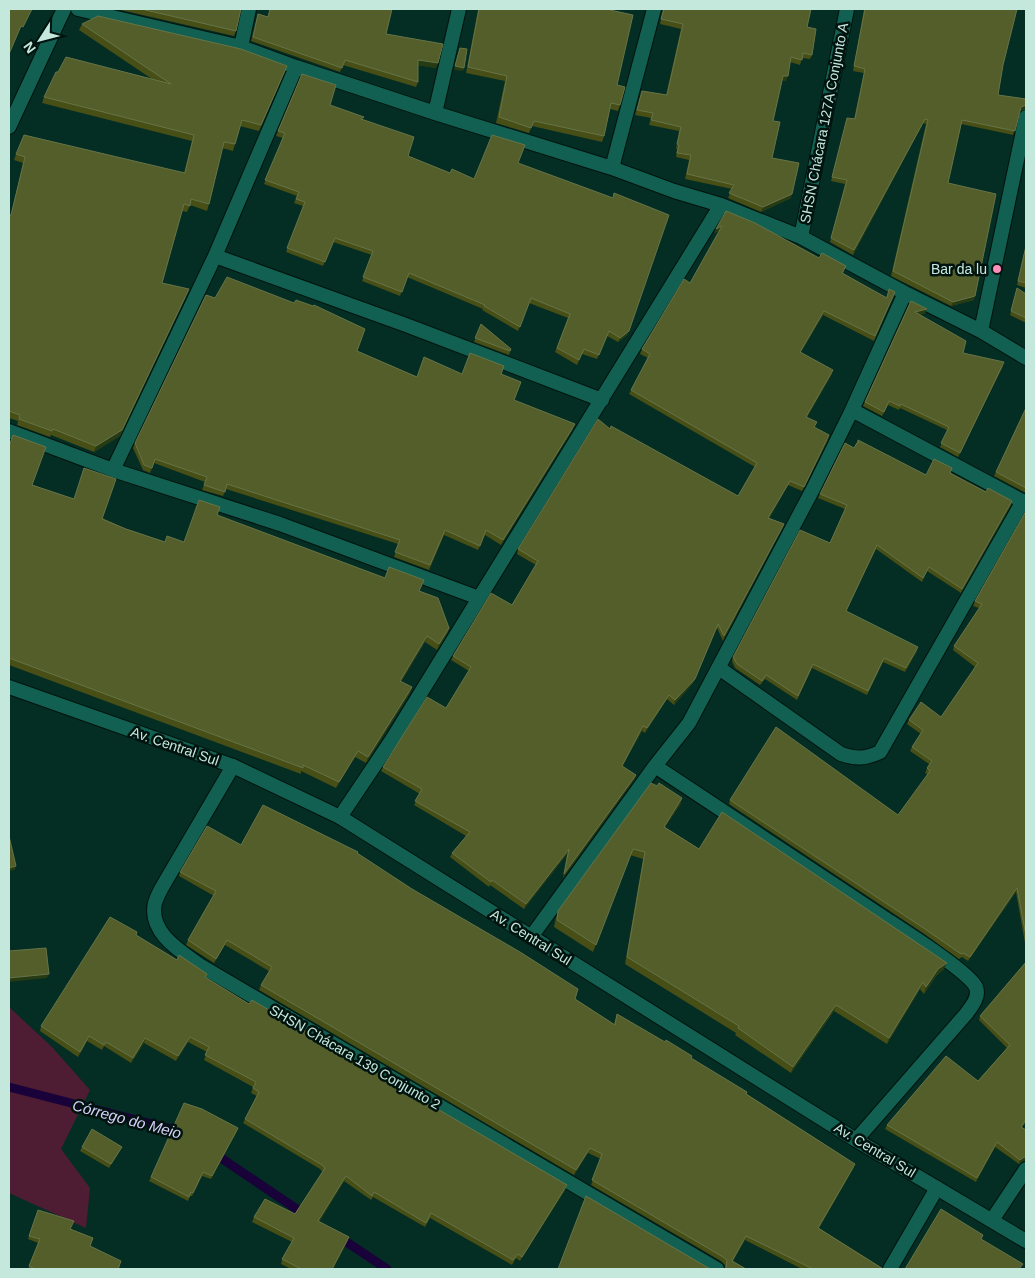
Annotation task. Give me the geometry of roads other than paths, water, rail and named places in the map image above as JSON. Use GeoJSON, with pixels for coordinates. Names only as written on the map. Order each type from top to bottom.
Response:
{"type":"FeatureCollection","features":[{"type":"Feature","properties":{"kind":"street"},"geometry":{"type":"LineString","coordinates":[[9,126],[64,9]]}},
{"type":"Feature","properties":{"kind":"street"},"geometry":{"type":"LineString","coordinates":[[78,9],[241,47],[435,113],[612,168],[674,191],[721,205],[801,237],[981,331],[1026,358]]}},
{"type":"Feature","properties":{"kind":"street"},"geometry":{"type":"LineString","coordinates":[[241,47],[249,9]]}},
{"type":"Feature","properties":{"kind":"street"},"geometry":{"type":"LineString","coordinates":[[435,113],[459,9]]}},
{"type":"Feature","properties":{"kind":"street"},"geometry":{"type":"LineString","coordinates":[[612,168],[654,9]]}},
{"type":"Feature","properties":{"kind":"street","name":"SHSN Chácara 127A Conjunto A"},"geometry":{"type":"LineString","coordinates":[[801,237],[847,9]]}},
{"type":"Feature","properties":{"kind":"street"},"geometry":{"type":"LineString","coordinates":[[113,470],[215,256],[296,67]]}},
{"type":"Feature","properties":{"kind":"street"},"geometry":{"type":"LineString","coordinates":[[981,331],[1026,117]]}},
{"type":"Feature","properties":{"kind":"street"},"geometry":{"type":"LineString","coordinates":[[340,816],[393,738],[721,205]]}},
{"type":"Feature","properties":{"kind":"street"},"geometry":{"type":"LineString","coordinates":[[215,256],[406,325],[602,400]]}},
{"type":"Feature","properties":{"kind":"street"},"geometry":{"type":"LineString","coordinates":[[531,937],[655,766],[689,723],[809,498],[852,410],[905,293]]}},
{"type":"Feature","properties":{"kind":"street"},"geometry":{"type":"LineString","coordinates":[[719,668],[841,754],[855,758],[868,758],[880,752],[1024,502],[852,410]]}},
{"type":"Feature","properties":{"kind":"street"},"geometry":{"type":"LineString","coordinates":[[9,431],[113,470],[280,524],[479,598]]}},
{"type":"Feature","properties":{"kind":"street","name":"Av. Central Sul"},"geometry":{"type":"LineString","coordinates":[[9,687],[233,766],[340,816],[856,1140],[1026,1241]]}},
{"type":"Feature","properties":{"kind":"street","name":"SHSN Chácara 139 Conjunto 2"},"geometry":{"type":"LineString","coordinates":[[233,766],[161,889],[155,904],[154,916],[164,936],[175,947],[201,966],[717,1269]]}},
{"type":"Feature","properties":{"kind":"street"},"geometry":{"type":"LineString","coordinates":[[655,766],[916,938],[959,970],[975,986],[977,992],[975,1000],[966,1014],[856,1140]]}},
{"type":"Feature","properties":{"kind":"street"},"geometry":{"type":"LineString","coordinates":[[992,1220],[1026,1169]]}},
{"type":"Feature","properties":{"kind":"street"},"geometry":{"type":"LineString","coordinates":[[890,1269],[937,1188]]}},
{"type":"Feature","properties":{"kind":"waterway","name":"Córrego do Meio"},"geometry":{"type":"LineString","coordinates":[[9,1087],[183,1132]]}},
{"type":"Feature","properties":{"kind":"waterway","name":"Córrego do Meio"},"geometry":{"type":"LineString","coordinates":[[212,1152],[307,1216]]}},
{"type":"Feature","properties":{"kind":"waterway","name":"Córrego do Meio"},"geometry":{"type":"LineString","coordinates":[[339,1237],[387,1269]]}},
{"type":"Feature","properties":{"kind":"place","name":"Bar da lu"},"geometry":{"type":"Point","coordinates":[997,269]}}]}
